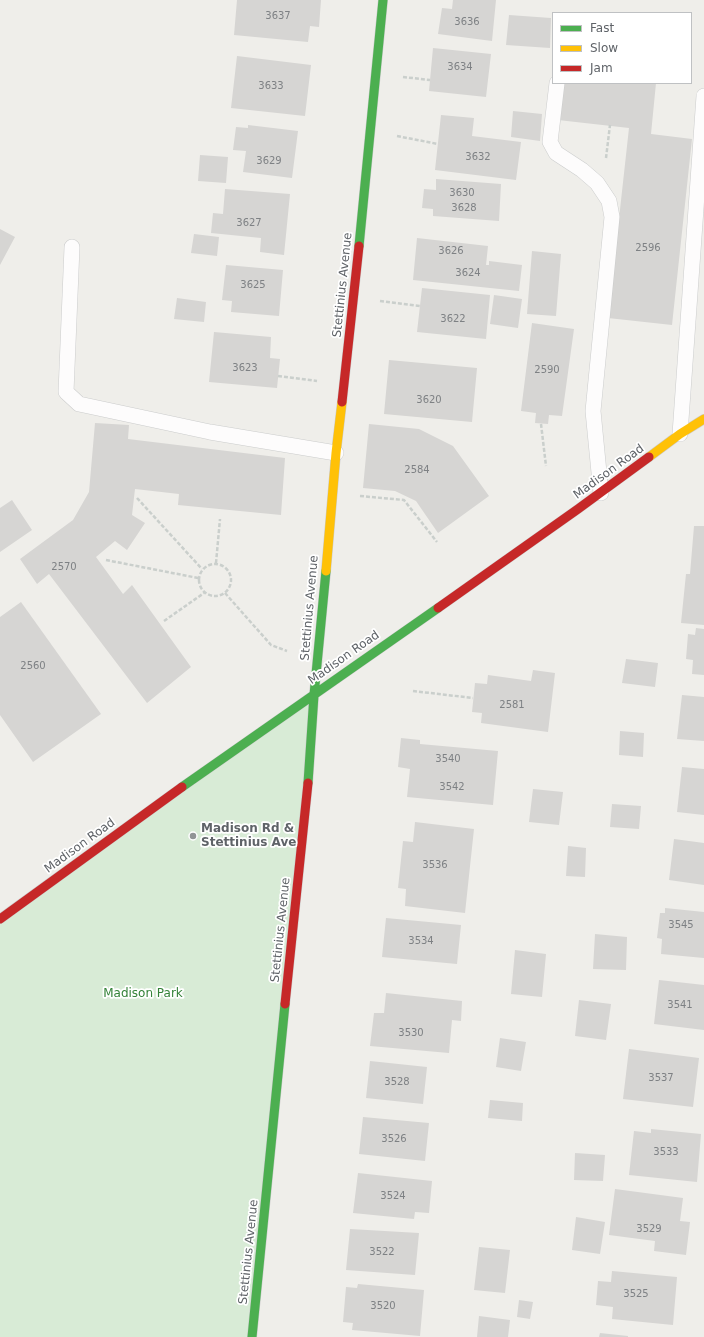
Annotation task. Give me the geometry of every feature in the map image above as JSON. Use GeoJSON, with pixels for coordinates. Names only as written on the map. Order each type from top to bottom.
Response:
{"type":"FeatureCollection","features":[{"type":"Feature","properties":{"kind":"street","name":"Stettinius Avenue"},"geometry":{"type":"LineString","coordinates":[[252,1337],[310,758],[314,695],[322,623],[336,453],[362,230],[383,0]]}},
{"type":"Feature","properties":{"kind":"street","name":"Madison Road"},"geometry":{"type":"LineString","coordinates":[[0,920],[166,798],[601,493],[680,434],[704,419]]}},
{"type":"Feature","properties":{"kind":"lane"},"geometry":{"type":"LineString","coordinates":[[557,84],[550,142],[556,153],[582,170],[597,184],[609,201],[612,217],[593,411],[601,493]]}},
{"type":"Feature","properties":{"kind":"lane"},"geometry":{"type":"LineString","coordinates":[[680,434],[704,96]]}},
{"type":"Feature","properties":{"kind":"lane"},"geometry":{"type":"LineString","coordinates":[[72,247],[66,392],[79,404],[210,432],[336,453]]}},
{"type":"Feature","properties":{"kind":"path"},"geometry":{"type":"LineString","coordinates":[[399,76],[430,80]]}},
{"type":"Feature","properties":{"kind":"path"},"geometry":{"type":"LineString","coordinates":[[597,184],[604,176],[610,125]]}},
{"type":"Feature","properties":{"kind":"path"},"geometry":{"type":"LineString","coordinates":[[393,136],[438,144]]}},
{"type":"Feature","properties":{"kind":"path"},"geometry":{"type":"LineString","coordinates":[[375,301],[420,306]]}},
{"type":"Feature","properties":{"kind":"path"},"geometry":{"type":"LineString","coordinates":[[278,376],[319,381]]}},
{"type":"Feature","properties":{"kind":"path"},"geometry":{"type":"LineString","coordinates":[[541,424],[546,466]]}},
{"type":"Feature","properties":{"kind":"path"},"geometry":{"type":"LineString","coordinates":[[353,496],[373,496],[404,500],[437,542]]}},
{"type":"Feature","properties":{"kind":"path"},"geometry":{"type":"LineString","coordinates":[[137,498],[202,569]]}},
{"type":"Feature","properties":{"kind":"path"},"geometry":{"type":"LineString","coordinates":[[216,563],[220,519]]}},
{"type":"Feature","properties":{"kind":"path"},"geometry":{"type":"LineString","coordinates":[[106,560],[198,578]]}},
{"type":"Feature","properties":{"kind":"path"},"geometry":{"type":"LineString","coordinates":[[210,563],[216,563],[221,564],[226,568],[231,578],[231,583],[225,593],[214,596],[204,593],[198,578],[202,569],[210,563]]}},
{"type":"Feature","properties":{"kind":"path"},"geometry":{"type":"LineString","coordinates":[[164,621],[204,593]]}},
{"type":"Feature","properties":{"kind":"path"},"geometry":{"type":"LineString","coordinates":[[225,593],[271,645],[287,651]]}},
{"type":"Feature","properties":{"kind":"path"},"geometry":{"type":"LineString","coordinates":[[413,691],[473,698]]}},
{"type":"Feature","properties":{"kind":"green space","name":"Madison Park"},"geometry":{"type":"Polygon","coordinates":[[[314,695],[252,1337],[0,1337],[0,919],[314,695]]]}},
{"type":"Feature","properties":{"kind":"building"},"geometry":{"type":"Polygon","coordinates":[[[237,0],[321,0],[319,27],[310,26],[308,42],[234,35],[237,0]]]}},
{"type":"Feature","properties":{"kind":"building"},"geometry":{"type":"Polygon","coordinates":[[[453,0],[496,0],[492,41],[438,34],[442,8],[452,9],[453,0]]]}},
{"type":"Feature","properties":{"kind":"building"},"geometry":{"type":"Polygon","coordinates":[[[509,15],[551,18],[550,48],[506,45],[509,15]]]}},
{"type":"Feature","properties":{"kind":"building"},"geometry":{"type":"Polygon","coordinates":[[[433,48],[491,54],[486,97],[429,91],[433,48]]]}},
{"type":"Feature","properties":{"kind":"building"},"geometry":{"type":"Polygon","coordinates":[[[237,56],[311,65],[305,116],[231,108],[237,56]]]}},
{"type":"Feature","properties":{"kind":"building"},"geometry":{"type":"Polygon","coordinates":[[[562,84],[656,84],[651,134],[692,139],[672,325],[608,318],[629,128],[558,120],[562,84]]]}},
{"type":"Feature","properties":{"kind":"building"},"geometry":{"type":"Polygon","coordinates":[[[513,111],[542,114],[540,141],[511,137],[513,111]]]}},
{"type":"Feature","properties":{"kind":"building"},"geometry":{"type":"Polygon","coordinates":[[[441,115],[474,118],[472,136],[521,142],[516,180],[435,170],[441,115]]]}},
{"type":"Feature","properties":{"kind":"building"},"geometry":{"type":"Polygon","coordinates":[[[248,125],[298,131],[292,178],[243,172],[246,151],[233,150],[236,127],[248,128],[248,125]]]}},
{"type":"Feature","properties":{"kind":"building"},"geometry":{"type":"Polygon","coordinates":[[[200,155],[228,157],[226,183],[198,181],[200,155]]]}},
{"type":"Feature","properties":{"kind":"building"},"geometry":{"type":"Polygon","coordinates":[[[436,179],[501,184],[499,221],[433,216],[433,209],[422,208],[424,189],[436,190],[436,179]]]}},
{"type":"Feature","properties":{"kind":"building"},"geometry":{"type":"Polygon","coordinates":[[[225,189],[290,194],[284,255],[260,252],[261,238],[211,233],[213,213],[223,214],[225,189]]]}},
{"type":"Feature","properties":{"kind":"building"},"geometry":{"type":"Polygon","coordinates":[[[0,229],[15,237],[0,265],[0,229]]]}},
{"type":"Feature","properties":{"kind":"building"},"geometry":{"type":"Polygon","coordinates":[[[194,234],[219,237],[217,256],[191,253],[194,234]]]}},
{"type":"Feature","properties":{"kind":"building"},"geometry":{"type":"Polygon","coordinates":[[[417,238],[488,246],[486,265],[489,265],[489,261],[522,265],[519,291],[413,280],[417,238]]]}},
{"type":"Feature","properties":{"kind":"building"},"geometry":{"type":"Polygon","coordinates":[[[532,251],[561,254],[556,316],[527,314],[532,251]]]}},
{"type":"Feature","properties":{"kind":"building"},"geometry":{"type":"Polygon","coordinates":[[[226,265],[283,270],[279,316],[231,312],[232,301],[222,300],[226,265]]]}},
{"type":"Feature","properties":{"kind":"building"},"geometry":{"type":"Polygon","coordinates":[[[422,288],[490,295],[486,339],[417,332],[422,288]]]}},
{"type":"Feature","properties":{"kind":"building"},"geometry":{"type":"Polygon","coordinates":[[[494,295],[522,299],[518,328],[490,324],[494,295]]]}},
{"type":"Feature","properties":{"kind":"building"},"geometry":{"type":"Polygon","coordinates":[[[177,298],[206,302],[204,322],[174,319],[177,298]]]}},
{"type":"Feature","properties":{"kind":"building"},"geometry":{"type":"Polygon","coordinates":[[[532,323],[574,329],[562,416],[549,415],[548,424],[535,423],[536,413],[521,411],[532,323]]]}},
{"type":"Feature","properties":{"kind":"building"},"geometry":{"type":"Polygon","coordinates":[[[214,332],[271,337],[270,358],[280,359],[277,388],[209,382],[214,332]]]}},
{"type":"Feature","properties":{"kind":"building"},"geometry":{"type":"Polygon","coordinates":[[[389,360],[477,368],[472,422],[384,414],[389,360]]]}},
{"type":"Feature","properties":{"kind":"building"},"geometry":{"type":"Polygon","coordinates":[[[95,423],[129,425],[128,439],[285,458],[281,515],[178,505],[179,494],[135,489],[132,515],[145,523],[127,550],[115,541],[96,557],[123,594],[132,585],[191,667],[147,703],[49,574],[37,584],[20,559],[73,520],[89,492],[95,423]]]}},
{"type":"Feature","properties":{"kind":"building"},"geometry":{"type":"Polygon","coordinates":[[[369,424],[419,429],[453,446],[489,496],[438,533],[416,501],[395,491],[363,488],[369,424]]]}},
{"type":"Feature","properties":{"kind":"building"},"geometry":{"type":"Polygon","coordinates":[[[12,500],[32,530],[0,552],[0,508],[12,500]]]}},
{"type":"Feature","properties":{"kind":"building"},"geometry":{"type":"Polygon","coordinates":[[[694,526],[704,526],[704,625],[681,623],[686,574],[690,574],[694,526]]]}},
{"type":"Feature","properties":{"kind":"building"},"geometry":{"type":"Polygon","coordinates":[[[21,602],[101,714],[33,762],[0,715],[0,617],[21,602]]]}},
{"type":"Feature","properties":{"kind":"building"},"geometry":{"type":"Polygon","coordinates":[[[696,628],[704,629],[704,675],[692,674],[693,660],[686,659],[688,634],[695,635],[696,628]]]}},
{"type":"Feature","properties":{"kind":"building"},"geometry":{"type":"Polygon","coordinates":[[[626,659],[658,663],[655,687],[622,683],[626,659]]]}},
{"type":"Feature","properties":{"kind":"building"},"geometry":{"type":"Polygon","coordinates":[[[533,670],[555,673],[548,732],[481,723],[482,713],[472,712],[475,683],[487,684],[488,675],[531,681],[533,670]]]}},
{"type":"Feature","properties":{"kind":"building"},"geometry":{"type":"Polygon","coordinates":[[[682,695],[704,697],[704,741],[677,739],[682,695]]]}},
{"type":"Feature","properties":{"kind":"building"},"geometry":{"type":"Polygon","coordinates":[[[620,731],[644,733],[643,757],[619,755],[620,731]]]}},
{"type":"Feature","properties":{"kind":"building"},"geometry":{"type":"Polygon","coordinates":[[[401,738],[420,740],[420,744],[498,751],[493,805],[407,797],[410,769],[398,767],[401,738]]]}},
{"type":"Feature","properties":{"kind":"building"},"geometry":{"type":"Polygon","coordinates":[[[682,767],[704,769],[704,815],[677,812],[682,767]]]}},
{"type":"Feature","properties":{"kind":"building"},"geometry":{"type":"Polygon","coordinates":[[[533,789],[563,792],[559,825],[529,822],[533,789]]]}},
{"type":"Feature","properties":{"kind":"building"},"geometry":{"type":"Polygon","coordinates":[[[612,804],[641,806],[639,829],[610,827],[612,804]]]}},
{"type":"Feature","properties":{"kind":"building"},"geometry":{"type":"Polygon","coordinates":[[[415,822],[474,829],[465,913],[405,906],[406,889],[398,888],[403,841],[413,842],[415,822]]]}},
{"type":"Feature","properties":{"kind":"building"},"geometry":{"type":"Polygon","coordinates":[[[674,839],[704,843],[704,885],[669,880],[674,839]]]}},
{"type":"Feature","properties":{"kind":"building"},"geometry":{"type":"Polygon","coordinates":[[[568,846],[586,848],[585,877],[566,876],[568,846]]]}},
{"type":"Feature","properties":{"kind":"building"},"geometry":{"type":"Polygon","coordinates":[[[665,908],[704,912],[704,958],[661,954],[662,939],[657,938],[660,913],[665,913],[665,908]]]}},
{"type":"Feature","properties":{"kind":"building"},"geometry":{"type":"Polygon","coordinates":[[[386,918],[461,925],[457,964],[382,957],[386,918]]]}},
{"type":"Feature","properties":{"kind":"building"},"geometry":{"type":"Polygon","coordinates":[[[595,934],[627,937],[626,970],[593,969],[595,934]]]}},
{"type":"Feature","properties":{"kind":"building"},"geometry":{"type":"Polygon","coordinates":[[[515,950],[546,954],[542,997],[511,994],[515,950]]]}},
{"type":"Feature","properties":{"kind":"building"},"geometry":{"type":"Polygon","coordinates":[[[659,980],[704,985],[704,1030],[654,1024],[659,980]]]}},
{"type":"Feature","properties":{"kind":"building"},"geometry":{"type":"Polygon","coordinates":[[[386,993],[462,1001],[461,1021],[452,1020],[449,1053],[370,1046],[374,1013],[384,1013],[386,993]]]}},
{"type":"Feature","properties":{"kind":"building"},"geometry":{"type":"Polygon","coordinates":[[[579,1000],[611,1004],[606,1040],[575,1036],[579,1000]]]}},
{"type":"Feature","properties":{"kind":"building"},"geometry":{"type":"Polygon","coordinates":[[[500,1038],[526,1042],[521,1071],[496,1067],[500,1038]]]}},
{"type":"Feature","properties":{"kind":"building"},"geometry":{"type":"Polygon","coordinates":[[[629,1049],[699,1058],[693,1107],[623,1099],[629,1049]]]}},
{"type":"Feature","properties":{"kind":"building"},"geometry":{"type":"Polygon","coordinates":[[[370,1061],[427,1067],[423,1104],[366,1098],[370,1061]]]}},
{"type":"Feature","properties":{"kind":"building"},"geometry":{"type":"Polygon","coordinates":[[[490,1100],[523,1103],[522,1121],[488,1118],[490,1100]]]}},
{"type":"Feature","properties":{"kind":"building"},"geometry":{"type":"Polygon","coordinates":[[[363,1117],[429,1123],[425,1161],[359,1154],[363,1117]]]}},
{"type":"Feature","properties":{"kind":"building"},"geometry":{"type":"Polygon","coordinates":[[[651,1129],[701,1134],[697,1182],[629,1175],[634,1131],[651,1133],[651,1129]]]}},
{"type":"Feature","properties":{"kind":"building"},"geometry":{"type":"Polygon","coordinates":[[[575,1153],[605,1155],[603,1181],[574,1180],[575,1153]]]}},
{"type":"Feature","properties":{"kind":"building"},"geometry":{"type":"Polygon","coordinates":[[[358,1173],[432,1181],[429,1213],[415,1212],[414,1219],[353,1213],[358,1173]]]}},
{"type":"Feature","properties":{"kind":"building"},"geometry":{"type":"Polygon","coordinates":[[[615,1189],[683,1198],[680,1221],[690,1222],[686,1255],[654,1251],[655,1241],[609,1235],[615,1189]]]}},
{"type":"Feature","properties":{"kind":"building"},"geometry":{"type":"Polygon","coordinates":[[[576,1217],[605,1222],[600,1254],[572,1250],[576,1217]]]}},
{"type":"Feature","properties":{"kind":"building"},"geometry":{"type":"Polygon","coordinates":[[[350,1229],[419,1233],[415,1275],[346,1270],[350,1229]]]}},
{"type":"Feature","properties":{"kind":"building"},"geometry":{"type":"Polygon","coordinates":[[[479,1247],[510,1250],[505,1293],[474,1290],[479,1247]]]}},
{"type":"Feature","properties":{"kind":"building"},"geometry":{"type":"Polygon","coordinates":[[[612,1271],[677,1277],[673,1325],[612,1319],[613,1307],[596,1305],[598,1281],[611,1282],[612,1271]]]}},
{"type":"Feature","properties":{"kind":"building"},"geometry":{"type":"Polygon","coordinates":[[[358,1284],[424,1290],[420,1336],[352,1330],[353,1323],[343,1322],[346,1287],[357,1288],[358,1284]]]}},
{"type":"Feature","properties":{"kind":"building"},"geometry":{"type":"Polygon","coordinates":[[[519,1300],[533,1302],[530,1319],[517,1317],[519,1300]]]}},
{"type":"Feature","properties":{"kind":"building"},"geometry":{"type":"Polygon","coordinates":[[[479,1316],[510,1320],[508,1337],[477,1337],[479,1316]]]}},
{"type":"Feature","properties":{"kind":"building"},"geometry":{"type":"Polygon","coordinates":[[[600,1333],[628,1336],[628,1337],[599,1337],[600,1333]]]}},
{"type":"Feature","properties":{"kind":"traffic: fast"},"geometry":{"type":"LineString","coordinates":[[359,246],[383,0]]}},
{"type":"Feature","properties":{"kind":"traffic: fast"},"geometry":{"type":"LineString","coordinates":[[308,783],[314,695],[326,571]]}},
{"type":"Feature","properties":{"kind":"traffic: fast"},"geometry":{"type":"LineString","coordinates":[[182,787],[438,608]]}},
{"type":"Feature","properties":{"kind":"traffic: fast"},"geometry":{"type":"LineString","coordinates":[[252,1337],[285,1004]]}},
{"type":"Feature","properties":{"kind":"traffic: slow"},"geometry":{"type":"LineString","coordinates":[[326,571],[342,402]]}},
{"type":"Feature","properties":{"kind":"traffic: slow"},"geometry":{"type":"LineString","coordinates":[[649,457],[680,434],[704,419]]}},
{"type":"Feature","properties":{"kind":"traffic: jam"},"geometry":{"type":"LineString","coordinates":[[342,402],[359,246]]}},
{"type":"Feature","properties":{"kind":"traffic: jam"},"geometry":{"type":"LineString","coordinates":[[438,608],[649,457]]}},
{"type":"Feature","properties":{"kind":"traffic: jam"},"geometry":{"type":"LineString","coordinates":[[285,1004],[308,783]]}},
{"type":"Feature","properties":{"kind":"traffic: jam"},"geometry":{"type":"LineString","coordinates":[[0,919],[182,787]]}},
{"type":"Feature","properties":{"kind":"place","name":"Madison Rd & Stettinius Ave"},"geometry":{"type":"Point","coordinates":[193,836]}}]}
